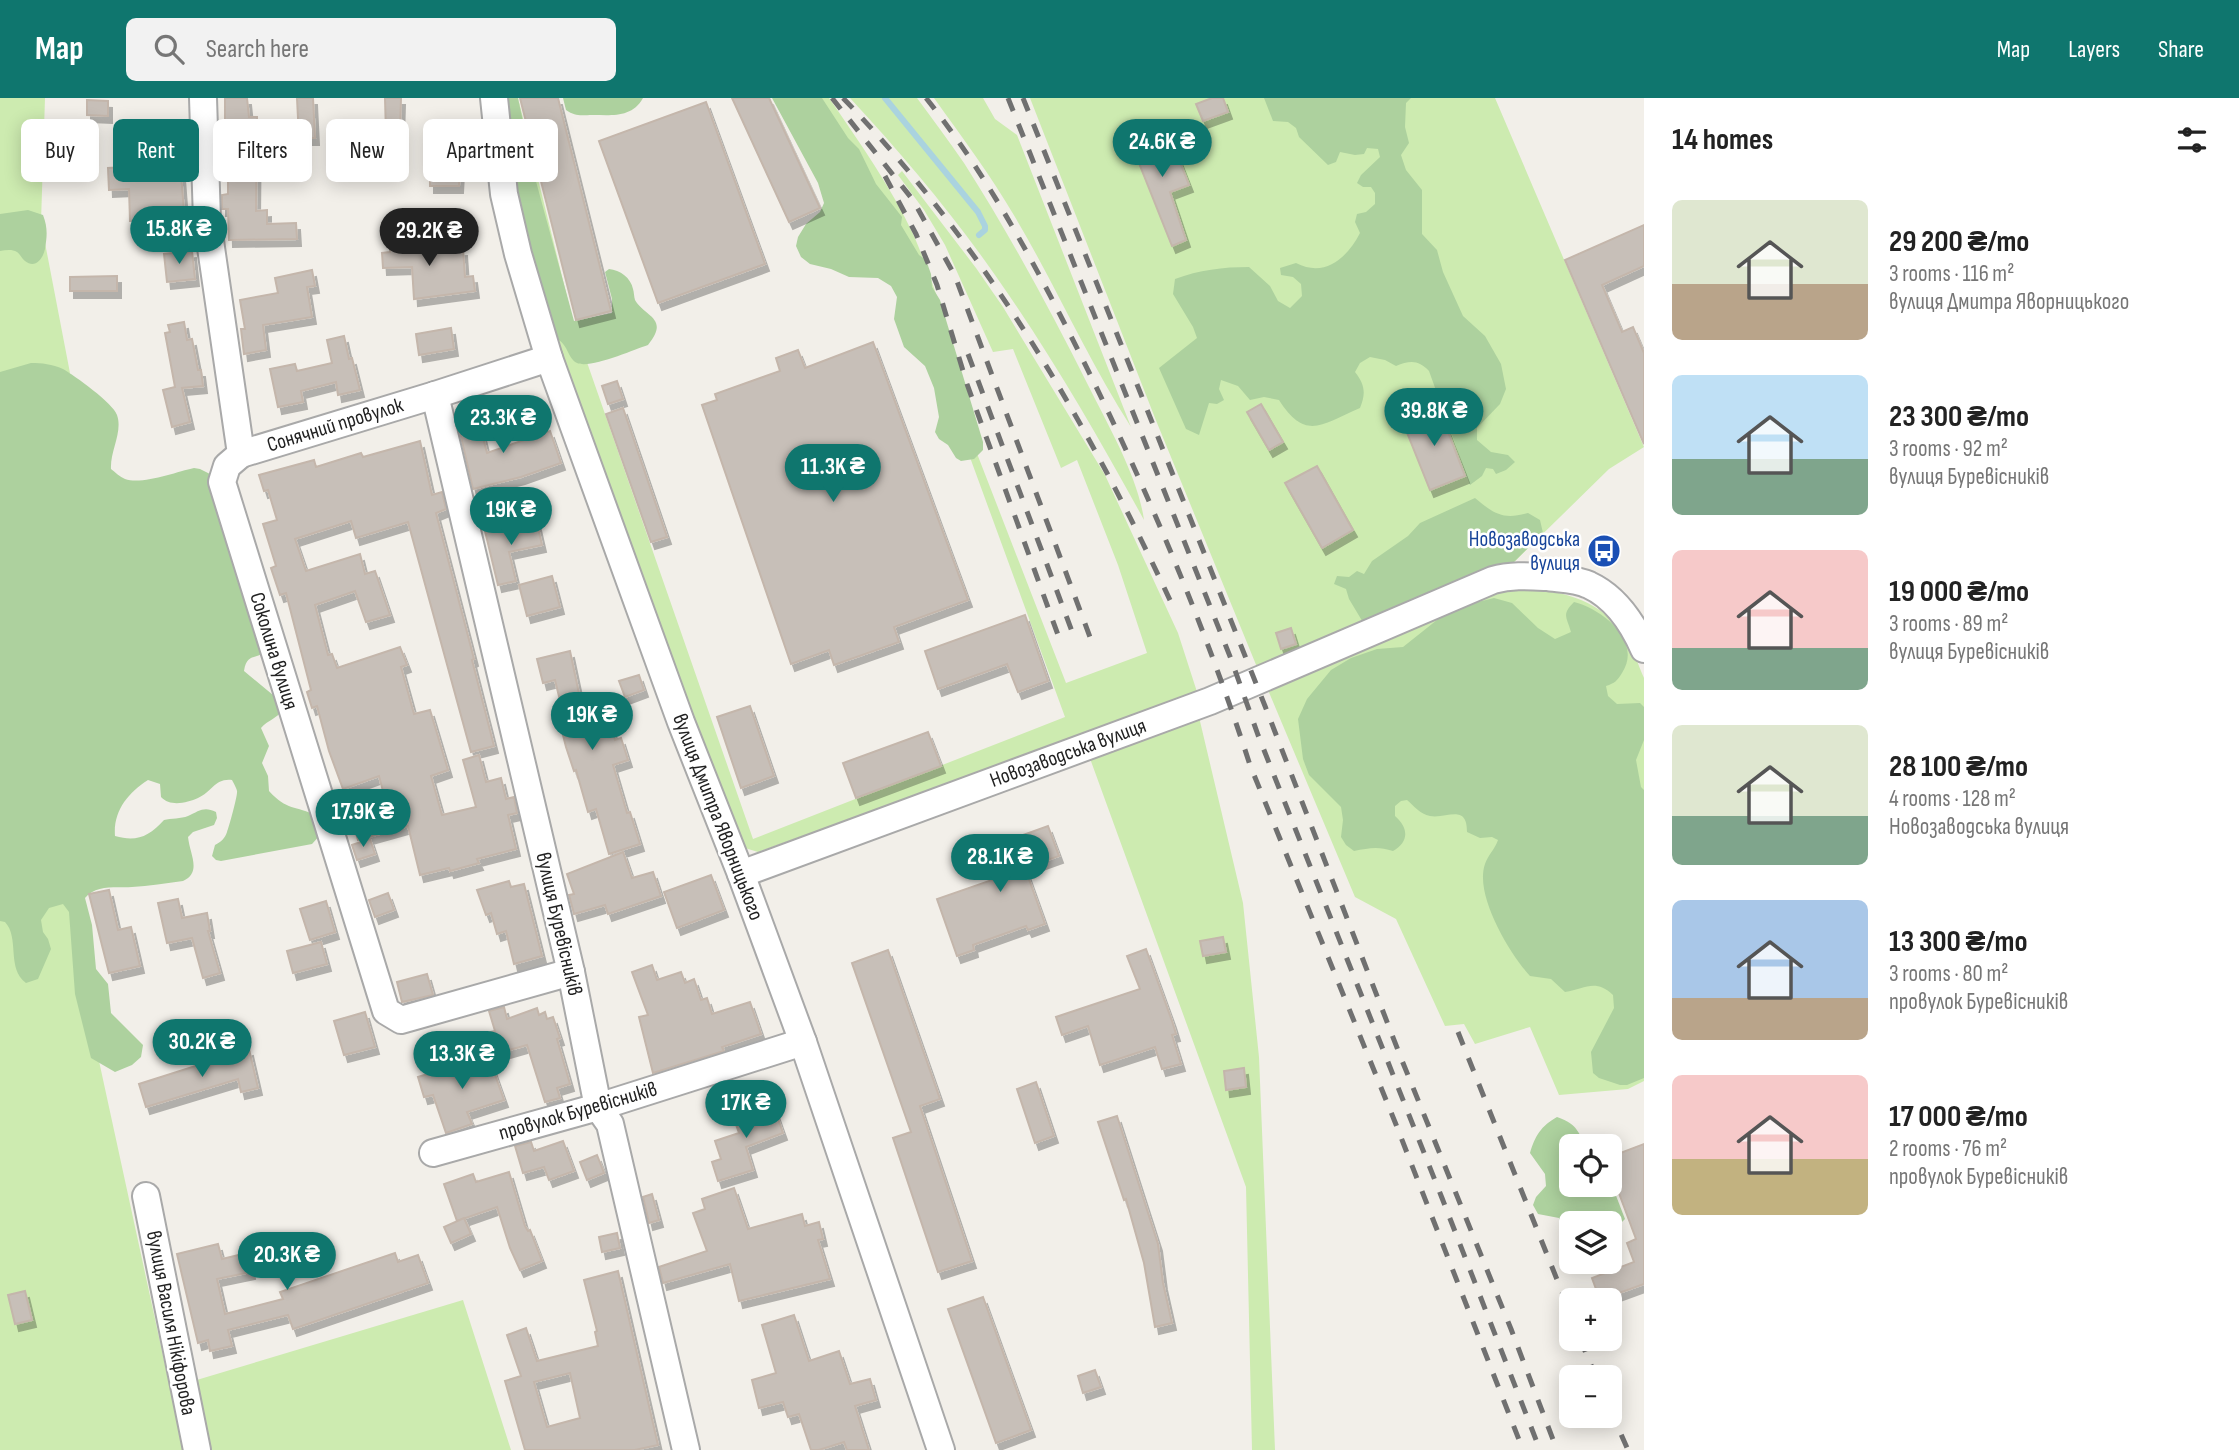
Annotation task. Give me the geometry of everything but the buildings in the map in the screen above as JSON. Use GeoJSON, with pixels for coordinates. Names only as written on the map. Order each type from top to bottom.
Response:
{"type":"FeatureCollection","features":[{"type":"Feature","properties":{"kind":"street"},"geometry":{"type":"LineString","coordinates":[[203,98],[207,220],[242,454]]}},
{"type":"Feature","properties":{"kind":"street","name":"вулиця Дмитра Яворницького"},"geometry":{"type":"LineString","coordinates":[[495,98],[504,194],[518,254],[549,358],[681,722],[803,1042],[941,1450]]}},
{"type":"Feature","properties":{"kind":"street","name":"Сонячний провулок"},"geometry":{"type":"LineString","coordinates":[[242,454],[549,358]]}},
{"type":"Feature","properties":{"kind":"street","name":"вулиця Буревісників"},"geometry":{"type":"LineString","coordinates":[[435,395],[571,972],[598,1107],[610,1124],[686,1450]]}},
{"type":"Feature","properties":{"kind":"street","name":"Соколина вулиця"},"geometry":{"type":"LineString","coordinates":[[242,454],[227,466],[222,482],[386,1011],[401,1020],[571,972]]}},
{"type":"Feature","properties":{"kind":"street","name":"Новозаводська вулиця"},"geometry":{"type":"LineString","coordinates":[[741,874],[1210,701],[1493,580],[1509,576],[1560,579],[1589,585],[1616,604],[1644,649]]}},
{"type":"Feature","properties":{"kind":"street","name":"провулок Буревісників"},"geometry":{"type":"LineString","coordinates":[[433,1153],[598,1107],[803,1042]]}},
{"type":"Feature","properties":{"kind":"street","name":"вулиця Василя Нікіфорова"},"geometry":{"type":"LineString","coordinates":[[146,1196],[197,1450]]}},
{"type":"Feature","properties":{"kind":"green space"},"geometry":{"type":"Polygon","coordinates":[[[0,98],[45,98],[44,119],[21,119],[21,182],[42,182],[41,222],[70,373],[0,385],[0,98]]]}},
{"type":"Feature","properties":{"kind":"green space"},"geometry":{"type":"Polygon","coordinates":[[[498,98],[518,98],[522,119],[502,119],[498,98]]]}},
{"type":"Feature","properties":{"kind":"green space"},"geometry":{"type":"Polygon","coordinates":[[[563,98],[643,98],[633,109],[621,114],[582,115],[566,110],[563,98]]]}},
{"type":"Feature","properties":{"kind":"green space"},"geometry":{"type":"Polygon","coordinates":[[[772,98],[822,98],[848,138],[859,149],[876,184],[902,217],[901,225],[919,255],[926,260],[932,287],[940,300],[983,442],[983,450],[974,459],[961,461],[956,458],[935,432],[939,417],[934,388],[925,366],[904,347],[894,319],[897,297],[891,286],[878,278],[849,277],[810,264],[801,257],[796,246],[798,237],[806,224],[820,212],[824,203],[818,183],[772,98]]]}},
{"type":"Feature","properties":{"kind":"green space"},"geometry":{"type":"Polygon","coordinates":[[[796,98],[829,98],[885,183],[914,236],[959,364],[945,371],[1066,683],[1147,653],[1118,565],[1077,460],[1061,468],[1013,349],[993,352],[945,245],[898,175],[902,171],[1003,307],[1105,475],[1178,633],[1198,695],[758,852],[745,848],[739,843],[557,354],[531,182],[539,182],[574,325],[753,839],[1065,717],[904,277],[796,98]]]}},
{"type":"Feature","properties":{"kind":"green space"},"geometry":{"type":"Polygon","coordinates":[[[850,98],[917,98],[958,155],[998,218],[1060,330],[1122,452],[1136,487],[1144,520],[1073,395],[995,275],[925,184],[850,98]]]}},
{"type":"Feature","properties":{"kind":"green space"},"geometry":{"type":"Polygon","coordinates":[[[934,98],[983,98],[995,119],[1017,135],[1131,427],[1100,376],[1015,217],[934,98]]]}},
{"type":"Feature","properties":{"kind":"green space"},"geometry":{"type":"Polygon","coordinates":[[[1030,98],[1495,98],[1644,447],[1609,469],[1508,568],[1259,672],[1155,418],[1030,98]]]}},
{"type":"Feature","properties":{"kind":"green space"},"geometry":{"type":"Polygon","coordinates":[[[1264,98],[1411,98],[1406,103],[1405,127],[1409,143],[1401,155],[1406,170],[1422,190],[1422,234],[1437,250],[1443,272],[1463,316],[1485,336],[1501,364],[1506,389],[1500,404],[1477,428],[1477,440],[1491,452],[1508,455],[1515,462],[1506,470],[1496,474],[1493,469],[1486,468],[1482,476],[1470,485],[1429,371],[1414,362],[1396,366],[1370,357],[1360,363],[1355,372],[1364,389],[1360,408],[1315,426],[1298,421],[1279,400],[1264,397],[1250,400],[1238,386],[1221,380],[1219,389],[1224,400],[1217,404],[1209,403],[1199,435],[1186,429],[1159,368],[1197,338],[1173,294],[1175,279],[1211,270],[1249,267],[1270,286],[1278,301],[1290,308],[1302,296],[1301,284],[1293,277],[1281,275],[1280,268],[1296,263],[1316,268],[1334,263],[1349,250],[1360,233],[1355,222],[1357,214],[1366,212],[1375,204],[1375,193],[1371,187],[1363,187],[1357,183],[1361,175],[1380,157],[1378,149],[1367,148],[1364,154],[1355,155],[1340,152],[1336,162],[1328,165],[1299,137],[1296,128],[1288,122],[1273,121],[1264,98]]]}},
{"type":"Feature","properties":{"kind":"green space"},"geometry":{"type":"Polygon","coordinates":[[[514,182],[536,182],[574,321],[612,313],[612,299],[605,272],[613,270],[627,278],[632,285],[635,300],[656,323],[657,329],[648,345],[601,361],[583,364],[574,361],[563,344],[555,338],[525,240],[514,182]]]}},
{"type":"Feature","properties":{"kind":"green space"},"geometry":{"type":"Polygon","coordinates":[[[28,210],[43,215],[46,228],[44,253],[38,262],[32,264],[15,251],[0,251],[0,214],[28,210]]]}},
{"type":"Feature","properties":{"kind":"green space"},"geometry":{"type":"Polygon","coordinates":[[[31,363],[63,369],[93,390],[114,410],[118,428],[111,469],[121,477],[140,480],[194,468],[212,475],[267,650],[247,661],[244,671],[279,700],[283,710],[261,728],[269,746],[262,763],[268,776],[269,791],[286,805],[317,816],[322,833],[312,844],[221,861],[212,856],[215,845],[223,840],[226,834],[233,811],[237,791],[232,780],[221,781],[203,795],[184,803],[165,800],[161,797],[160,784],[148,780],[128,797],[116,819],[115,836],[142,837],[164,820],[185,817],[205,809],[216,812],[217,818],[214,825],[193,832],[188,837],[193,868],[189,877],[183,881],[100,889],[85,898],[92,925],[96,969],[108,984],[111,1013],[143,1045],[141,1057],[132,1065],[115,1072],[91,1058],[75,994],[69,912],[63,904],[49,908],[41,920],[51,949],[38,979],[26,983],[16,969],[12,936],[5,922],[0,921],[0,372],[31,363]]]}},
{"type":"Feature","properties":{"kind":"green space"},"geometry":{"type":"Polygon","coordinates":[[[0,426],[99,1061],[170,1388],[463,1300],[511,1450],[0,1450],[0,426]]]}},
{"type":"Feature","properties":{"kind":"green space"},"geometry":{"type":"Polygon","coordinates":[[[1475,498],[1505,516],[1528,513],[1540,520],[1543,533],[1508,568],[1364,624],[1346,589],[1334,584],[1337,576],[1349,577],[1357,571],[1364,574],[1372,561],[1408,536],[1420,523],[1475,498]]]}},
{"type":"Feature","properties":{"kind":"green space"},"geometry":{"type":"Polygon","coordinates":[[[1518,587],[1550,591],[1579,599],[1605,614],[1626,638],[1644,678],[1644,1081],[1628,1089],[1559,1095],[1530,1027],[1475,1044],[1464,1024],[1445,1026],[1396,919],[1355,897],[1268,690],[1480,595],[1518,587]]]}},
{"type":"Feature","properties":{"kind":"green space"},"geometry":{"type":"Polygon","coordinates":[[[1494,598],[1512,603],[1538,628],[1555,639],[1571,632],[1566,613],[1574,602],[1607,619],[1623,638],[1627,649],[1627,661],[1622,673],[1616,681],[1606,686],[1608,696],[1617,704],[1640,703],[1644,707],[1644,740],[1636,760],[1641,787],[1644,790],[1644,1078],[1627,1085],[1599,1078],[1593,1073],[1591,1052],[1614,1008],[1613,995],[1595,986],[1565,992],[1551,979],[1530,976],[1504,939],[1489,907],[1483,877],[1486,861],[1498,840],[1492,837],[1480,838],[1467,832],[1464,818],[1460,815],[1430,816],[1420,812],[1407,800],[1395,806],[1395,816],[1405,830],[1404,839],[1398,847],[1393,851],[1373,848],[1354,851],[1341,837],[1341,807],[1309,775],[1303,759],[1298,719],[1307,699],[1331,670],[1351,658],[1377,649],[1403,647],[1442,616],[1494,598]]]}},
{"type":"Feature","properties":{"kind":"green space"},"geometry":{"type":"Polygon","coordinates":[[[1199,717],[1243,903],[1259,1057],[1275,1450],[1252,1450],[1246,1187],[1088,753],[1199,717]]]}},
{"type":"Feature","properties":{"kind":"green space"},"geometry":{"type":"Polygon","coordinates":[[[1557,1117],[1574,1126],[1580,1134],[1559,1134],[1559,1197],[1617,1197],[1622,1211],[1559,1211],[1559,1218],[1538,1214],[1533,1205],[1546,1186],[1545,1174],[1530,1153],[1539,1132],[1557,1117]]]}},
{"type":"Feature","properties":{"kind":"waterway"},"geometry":{"type":"LineString","coordinates":[[885,98],[978,212],[985,226],[985,230],[979,235]]}},
{"type":"Feature","properties":{"kind":"railway"},"geometry":{"type":"LineString","coordinates":[[832,98],[913,200],[955,276],[1090,637]]}},
{"type":"Feature","properties":{"kind":"railway"},"geometry":{"type":"LineString","coordinates":[[843,98],[895,155],[943,214],[1030,340],[1107,473],[1175,611]]}},
{"type":"Feature","properties":{"kind":"railway"},"geometry":{"type":"LineString","coordinates":[[926,98],[971,159],[1048,291],[1152,508],[1214,661],[1250,765],[1395,1122],[1523,1450]]}},
{"type":"Feature","properties":{"kind":"railway"},"geometry":{"type":"LineString","coordinates":[[1008,98],[1540,1450]]}},
{"type":"Feature","properties":{"kind":"railway"},"geometry":{"type":"LineString","coordinates":[[1023,98],[1557,1450]]}},
{"type":"Feature","properties":{"kind":"railway"},"geometry":{"type":"LineString","coordinates":[[885,176],[916,234],[937,285],[967,384],[1062,646]]}},
{"type":"Feature","properties":{"kind":"railway"},"geometry":{"type":"LineString","coordinates":[[968,354],[1076,642]]}},
{"type":"Feature","properties":{"kind":"railway"},"geometry":{"type":"LineString","coordinates":[[1458,1032],[1560,1288]]}},
{"type":"Feature","properties":{"kind":"railway"},"geometry":{"type":"LineString","coordinates":[[1585,1351],[1591,1365]]}},
{"type":"Feature","properties":{"kind":"railway"},"geometry":{"type":"LineString","coordinates":[[1618,1428],[1628,1450]]}},
{"type":"Feature","properties":{"kind":"place","name":"Новозаводська вулиця"},"geometry":{"type":"Point","coordinates":[1604,551]}}]}
